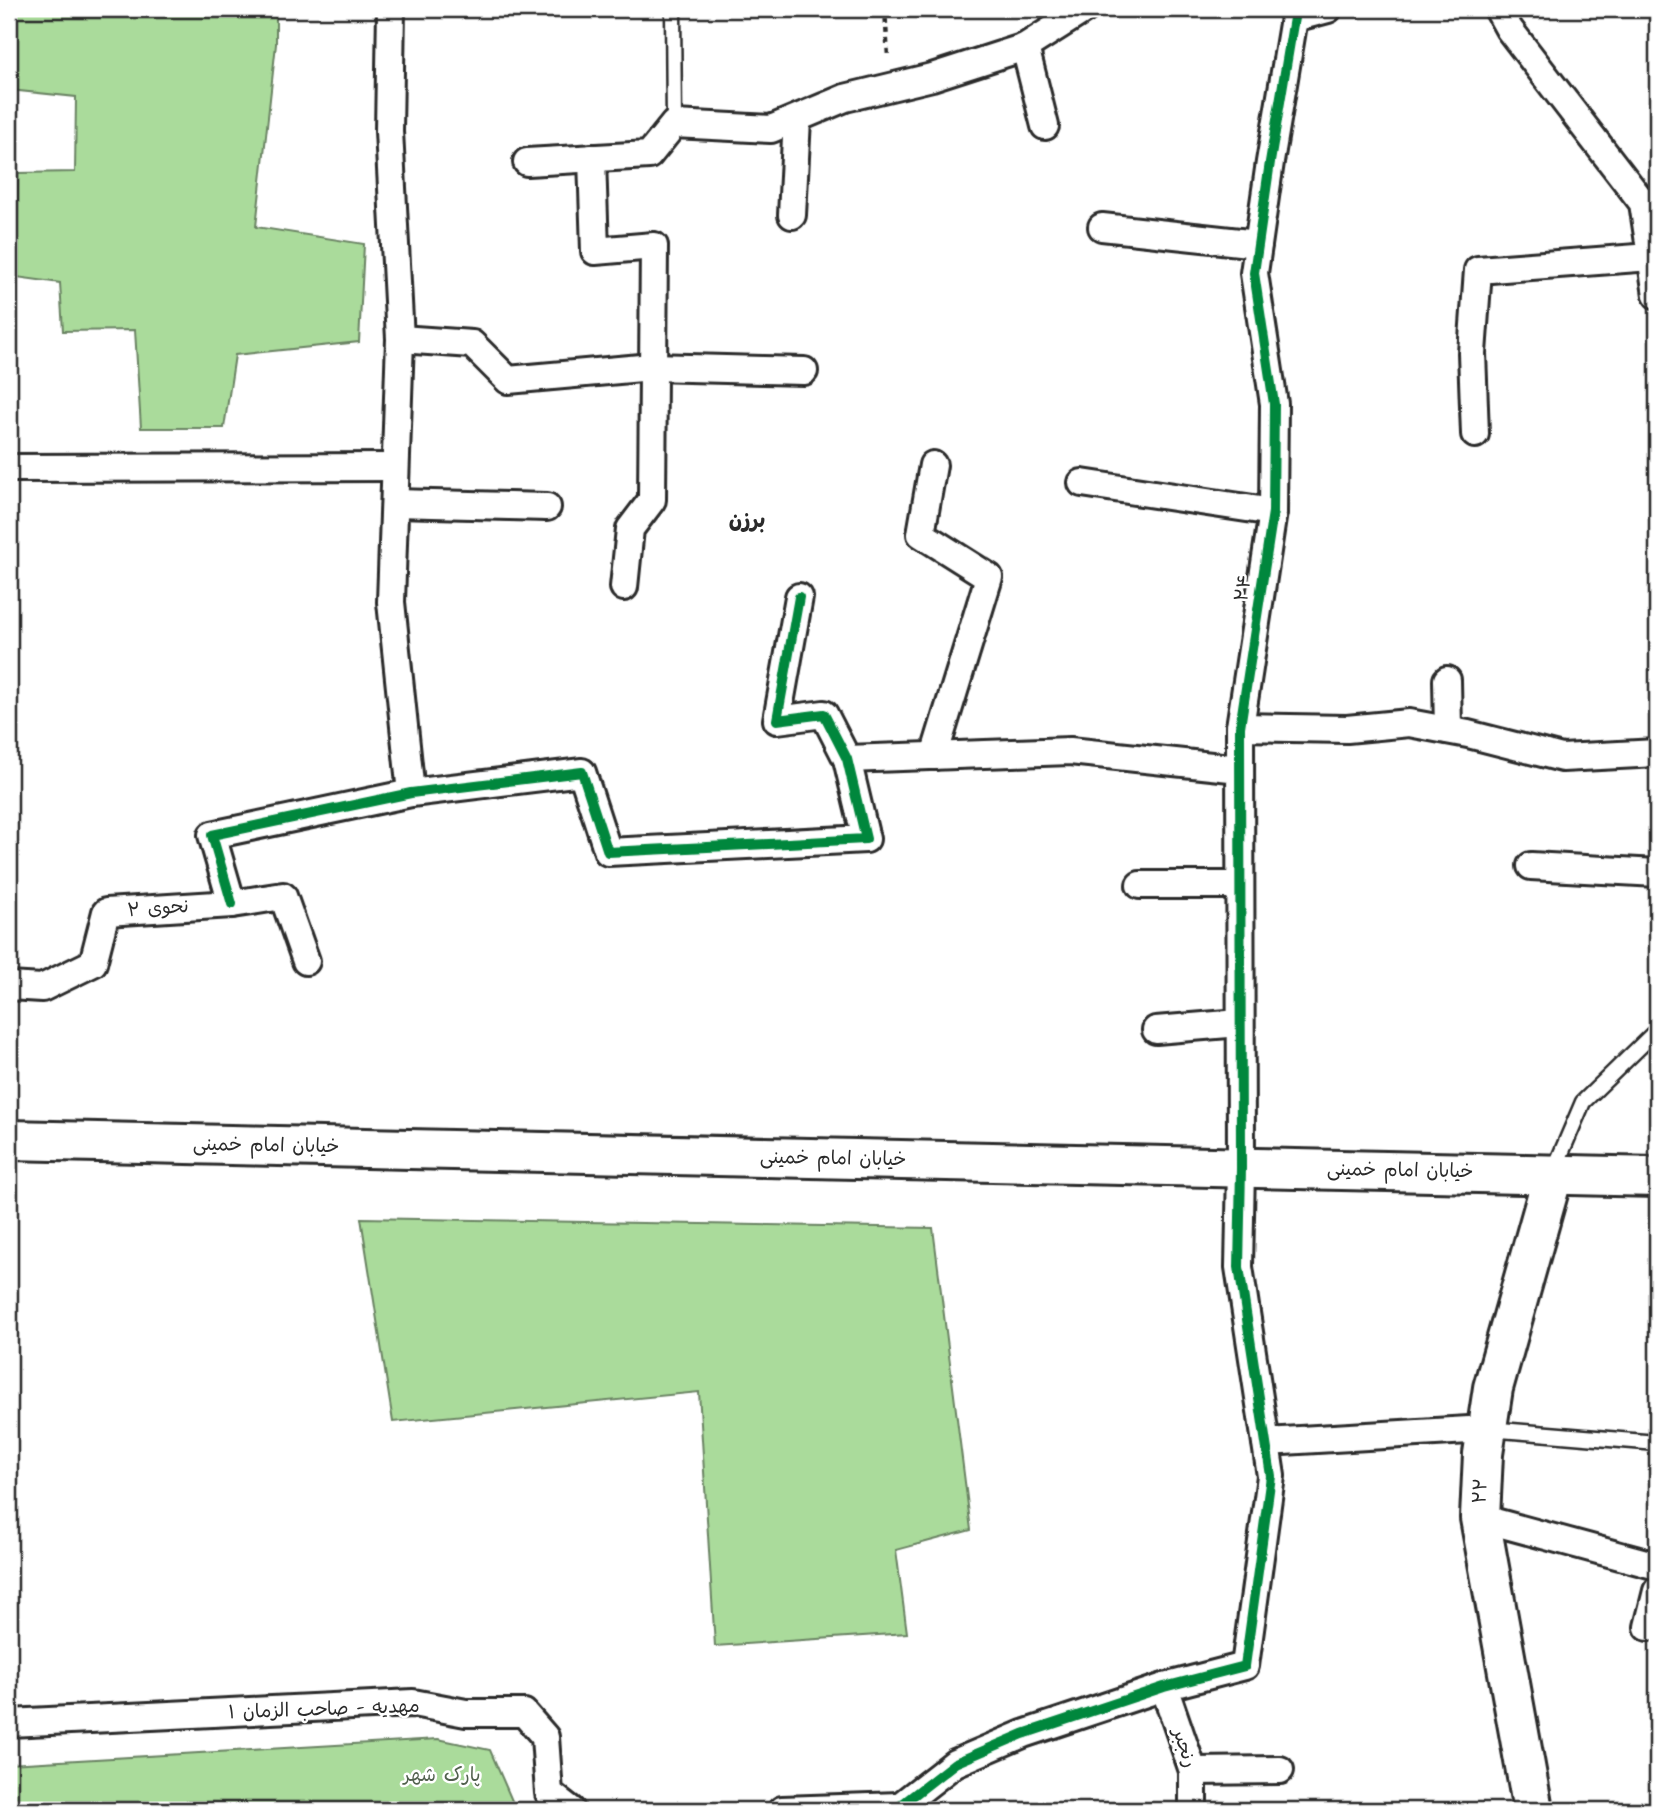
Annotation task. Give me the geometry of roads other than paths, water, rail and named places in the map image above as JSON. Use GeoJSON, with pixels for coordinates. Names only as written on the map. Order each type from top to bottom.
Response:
{"type":"FeatureCollection","features":[{"type":"Feature","properties":{"kind":"main road","name":"خیابان امام خمینی"},"geometry":{"type":"LineString","coordinates":[[9,1140],[1657,1177]]}},
{"type":"Feature","properties":{"kind":"main road","name":"۲۲"},"geometry":{"type":"LineString","coordinates":[[1533,1810],[1480,1518],[1483,1454],[1493,1388],[1553,1175]]}},
{"type":"Feature","properties":{"kind":"street"},"geometry":{"type":"LineString","coordinates":[[391,9],[389,131],[400,339],[391,602],[411,793]]}},
{"type":"Feature","properties":{"kind":"street"},"geometry":{"type":"LineString","coordinates":[[527,162],[649,155],[674,124],[771,129],[845,98],[932,77],[1025,47],[1085,9]]}},
{"type":"Feature","properties":{"kind":"street"},"geometry":{"type":"LineString","coordinates":[[1293,13],[1328,9]]}},
{"type":"Feature","properties":{"kind":"street"},"geometry":{"type":"LineString","coordinates":[[1497,9],[1509,29],[1650,202],[1651,257],[1657,295]]}},
{"type":"Feature","properties":{"kind":"street","name":"۲۴"},"geometry":{"type":"LineString","coordinates":[[1164,1687],[1245,1666],[1271,1476],[1239,1267],[1240,727],[1273,512],[1274,404],[1254,273],[1293,13]]}},
{"type":"Feature","properties":{"kind":"street"},"geometry":{"type":"LineString","coordinates":[[1025,47],[1045,126]]}},
{"type":"Feature","properties":{"kind":"street"},"geometry":{"type":"LineString","coordinates":[[792,215],[797,119]]}},
{"type":"Feature","properties":{"kind":"street"},"geometry":{"type":"LineString","coordinates":[[592,158],[595,251],[654,246],[652,500],[630,529],[624,587]]}},
{"type":"Feature","properties":{"kind":"street"},"geometry":{"type":"LineString","coordinates":[[1102,227],[1258,244]]}},
{"type":"Feature","properties":{"kind":"street"},"geometry":{"type":"LineString","coordinates":[[1475,434],[1472,353],[1478,270],[1651,257]]}},
{"type":"Feature","properties":{"kind":"street"},"geometry":{"type":"LineString","coordinates":[[400,339],[472,344],[508,380],[652,367],[804,371]]}},
{"type":"Feature","properties":{"kind":"street"},"geometry":{"type":"LineString","coordinates":[[933,465],[921,534],[989,577],[934,756]]}},
{"type":"Feature","properties":{"kind":"street"},"geometry":{"type":"LineString","coordinates":[[9,468],[396,467]]}},
{"type":"Feature","properties":{"kind":"street"},"geometry":{"type":"LineString","coordinates":[[1082,483],[1273,512]]}},
{"type":"Feature","properties":{"kind":"street"},"geometry":{"type":"LineString","coordinates":[[395,503],[547,507]]}},
{"type":"Feature","properties":{"kind":"street"},"geometry":{"type":"LineString","coordinates":[[232,904],[212,835],[411,793],[582,772],[608,852],[866,839],[848,759],[824,714],[776,720],[799,597]]}},
{"type":"Feature","properties":{"kind":"street"},"geometry":{"type":"LineString","coordinates":[[1447,680],[1448,730]]}},
{"type":"Feature","properties":{"kind":"street"},"geometry":{"type":"LineString","coordinates":[[1240,727],[1347,729],[1409,723],[1562,758],[1657,752]]}},
{"type":"Feature","properties":{"kind":"street"},"geometry":{"type":"LineString","coordinates":[[848,759],[1069,751],[1240,769]]}},
{"type":"Feature","properties":{"kind":"street"},"geometry":{"type":"LineString","coordinates":[[1531,866],[1657,873]]}},
{"type":"Feature","properties":{"kind":"street"},"geometry":{"type":"LineString","coordinates":[[1140,885],[1239,885]]}},
{"type":"Feature","properties":{"kind":"street","name":"نحوی ۲"},"geometry":{"type":"LineString","coordinates":[[9,986],[43,988],[93,963],[106,912],[232,904],[283,896],[306,961]]}},
{"type":"Feature","properties":{"kind":"street"},"geometry":{"type":"LineString","coordinates":[[1156,1030],[1240,1023]]}},
{"type":"Feature","properties":{"kind":"street"},"geometry":{"type":"LineString","coordinates":[[1266,1442],[1486,1429]]}},
{"type":"Feature","properties":{"kind":"street"},"geometry":{"type":"LineString","coordinates":[[1480,1518],[1657,1566]]}},
{"type":"Feature","properties":{"kind":"street"},"geometry":{"type":"LineString","coordinates":[[1648,1627],[1657,1591]]}},
{"type":"Feature","properties":{"kind":"street"},"geometry":{"type":"LineString","coordinates":[[782,1810],[903,1808],[955,1763],[1023,1734],[1164,1687]]}},
{"type":"Feature","properties":{"kind":"street","name":"رنجبر"},"geometry":{"type":"LineString","coordinates":[[1164,1687],[1194,1771],[1193,1810]]}},
{"type":"Feature","properties":{"kind":"street","name":"مهدیه - صاحب الزمان ۱"},"geometry":{"type":"LineString","coordinates":[[9,1723],[413,1703],[466,1713],[524,1713],[545,1737],[550,1793],[571,1810]]}},
{"type":"Feature","properties":{"kind":"street"},"geometry":{"type":"LineString","coordinates":[[1194,1771],[1280,1770]]}},
{"type":"Feature","properties":{"kind":"lane"},"geometry":{"type":"LineString","coordinates":[[673,9],[674,124]]}},
{"type":"Feature","properties":{"kind":"lane"},"geometry":{"type":"LineString","coordinates":[[1553,1175],[1583,1102],[1657,1030]]}},
{"type":"Feature","properties":{"kind":"lane"},"geometry":{"type":"LineString","coordinates":[[1486,1429],[1657,1443]]}},
{"type":"Feature","properties":{"kind":"district","name":"برزن"},"geometry":{"type":"Point","coordinates":[747,521]}},
{"type":"Feature","properties":{"kind":"park label","name":"پارک شهر"},"geometry":{"type":"Point","coordinates":[442,1776]}}]}
